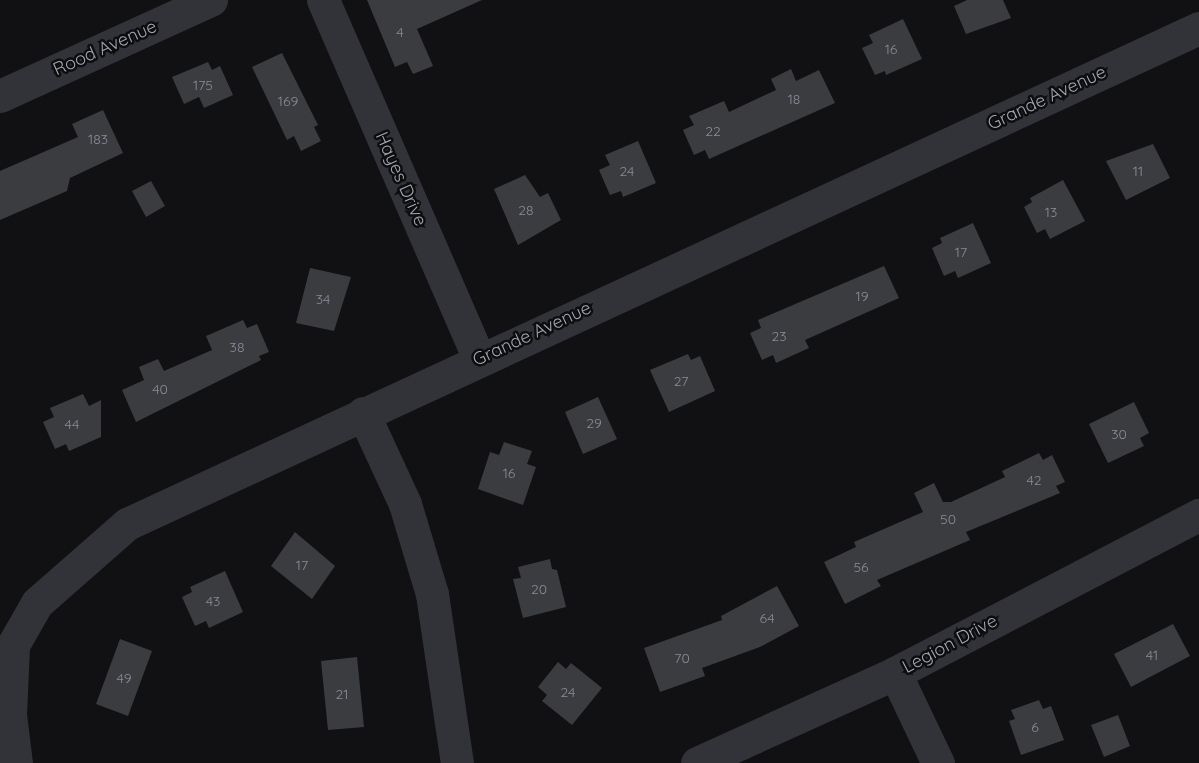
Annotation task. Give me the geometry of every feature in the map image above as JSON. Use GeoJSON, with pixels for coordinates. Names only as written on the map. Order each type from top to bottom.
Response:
{"type":"FeatureCollection","features":[{"type":"Feature","properties":{"kind":"street","name":"Rood Avenue"},"geometry":{"type":"LineString","coordinates":[[0,96],[211,0]]}},
{"type":"Feature","properties":{"kind":"street","name":"Hayes Drive"},"geometry":{"type":"LineString","coordinates":[[323,0],[479,359]]}},
{"type":"Feature","properties":{"kind":"street","name":"Grande Avenue"},"geometry":{"type":"LineString","coordinates":[[16,763],[10,715],[13,645],[37,603],[127,524],[1199,28]]}},
{"type":"Feature","properties":{"kind":"street"},"geometry":{"type":"LineString","coordinates":[[363,413],[405,504],[432,594],[457,763]]}},
{"type":"Feature","properties":{"kind":"street","name":"Legion Drive"},"geometry":{"type":"LineString","coordinates":[[697,763],[895,673],[1199,515]]}},
{"type":"Feature","properties":{"kind":"street"},"geometry":{"type":"LineString","coordinates":[[895,673],[937,763]]}},
{"type":"Feature","properties":{"kind":"building"},"geometry":{"type":"Polygon","coordinates":[[[367,0],[482,0],[417,29],[433,66],[413,74],[407,62],[395,67],[367,0]]]}},
{"type":"Feature","properties":{"kind":"building"},"geometry":{"type":"Polygon","coordinates":[[[967,0],[1003,0],[1011,18],[966,34],[954,6],[967,0]]]}},
{"type":"Feature","properties":{"kind":"building"},"geometry":{"type":"Polygon","coordinates":[[[903,19],[922,59],[886,75],[885,71],[875,75],[862,48],[873,43],[869,35],[903,19]]]}},
{"type":"Feature","properties":{"kind":"building"},"geometry":{"type":"Polygon","coordinates":[[[282,53],[318,125],[314,127],[321,141],[301,151],[294,136],[287,140],[252,67],[282,53]]]}},
{"type":"Feature","properties":{"kind":"building"},"geometry":{"type":"Polygon","coordinates":[[[208,62],[212,70],[220,66],[233,95],[204,108],[199,97],[184,104],[172,77],[208,62]]]}},
{"type":"Feature","properties":{"kind":"building"},"geometry":{"type":"Polygon","coordinates":[[[791,69],[796,81],[819,70],[835,103],[709,159],[705,150],[694,155],[683,130],[694,125],[689,116],[724,101],[729,112],[776,90],[771,79],[791,69]]]}},
{"type":"Feature","properties":{"kind":"building"},"geometry":{"type":"Polygon","coordinates":[[[103,110],[123,153],[70,178],[67,191],[0,220],[0,171],[78,137],[72,124],[103,110]]]}},
{"type":"Feature","properties":{"kind":"building"},"geometry":{"type":"Polygon","coordinates":[[[638,141],[656,183],[623,197],[621,191],[610,195],[599,170],[610,165],[605,155],[638,141]]]}},
{"type":"Feature","properties":{"kind":"building"},"geometry":{"type":"Polygon","coordinates":[[[1153,144],[1170,178],[1126,200],[1106,161],[1153,144]]]}},
{"type":"Feature","properties":{"kind":"building"},"geometry":{"type":"Polygon","coordinates":[[[525,175],[540,197],[548,193],[561,220],[518,245],[494,189],[525,175]]]}},
{"type":"Feature","properties":{"kind":"building"},"geometry":{"type":"Polygon","coordinates":[[[1063,180],[1085,221],[1050,239],[1045,229],[1037,233],[1024,207],[1032,202],[1030,198],[1063,180]]]}},
{"type":"Feature","properties":{"kind":"building"},"geometry":{"type":"Polygon","coordinates":[[[151,181],[165,206],[146,217],[132,191],[151,181]]]}},
{"type":"Feature","properties":{"kind":"building"},"geometry":{"type":"Polygon","coordinates":[[[973,223],[991,263],[958,278],[955,271],[944,276],[932,248],[942,243],[940,238],[973,223]]]}},
{"type":"Feature","properties":{"kind":"building"},"geometry":{"type":"Polygon","coordinates":[[[884,266],[899,298],[805,340],[809,348],[776,363],[773,355],[762,360],[750,333],[761,328],[758,320],[884,266]]]}},
{"type":"Feature","properties":{"kind":"building"},"geometry":{"type":"Polygon","coordinates":[[[310,268],[351,277],[334,331],[296,323],[310,268]]]}},
{"type":"Feature","properties":{"kind":"building"},"geometry":{"type":"Polygon","coordinates":[[[243,320],[247,328],[257,324],[269,352],[259,356],[261,360],[136,422],[122,390],[144,380],[139,367],[158,359],[164,371],[212,350],[206,336],[243,320]]]}},
{"type":"Feature","properties":{"kind":"building"},"geometry":{"type":"Polygon","coordinates":[[[688,354],[691,360],[700,356],[715,391],[669,412],[650,370],[688,354]]]}},
{"type":"Feature","properties":{"kind":"building"},"geometry":{"type":"Polygon","coordinates":[[[83,394],[89,406],[101,400],[101,437],[69,451],[66,444],[55,449],[43,422],[54,417],[50,408],[83,394]]]}},
{"type":"Feature","properties":{"kind":"building"},"geometry":{"type":"Polygon","coordinates":[[[598,397],[617,439],[583,454],[565,412],[598,397]]]}},
{"type":"Feature","properties":{"kind":"building"},"geometry":{"type":"Polygon","coordinates":[[[1134,402],[1149,433],[1140,438],[1144,446],[1108,463],[1089,424],[1134,402]]]}},
{"type":"Feature","properties":{"kind":"building"},"geometry":{"type":"Polygon","coordinates":[[[504,442],[532,451],[527,464],[536,467],[523,505],[478,489],[490,452],[499,455],[504,442]]]}},
{"type":"Feature","properties":{"kind":"building"},"geometry":{"type":"Polygon","coordinates":[[[1039,453],[1043,460],[1052,455],[1065,482],[1056,486],[1060,493],[966,532],[970,540],[877,580],[881,586],[845,604],[824,562],[856,547],[854,542],[923,512],[914,493],[934,483],[943,502],[951,502],[1005,477],[1002,471],[1039,453]]]}},
{"type":"Feature","properties":{"kind":"building"},"geometry":{"type":"Polygon","coordinates":[[[295,532],[335,566],[312,599],[271,566],[295,532]]]}},
{"type":"Feature","properties":{"kind":"building"},"geometry":{"type":"Polygon","coordinates":[[[550,559],[552,569],[557,570],[566,607],[523,618],[513,579],[521,578],[518,567],[550,559]]]}},
{"type":"Feature","properties":{"kind":"building"},"geometry":{"type":"Polygon","coordinates":[[[225,571],[243,612],[209,628],[206,621],[195,626],[182,597],[192,592],[190,587],[225,571]]]}},
{"type":"Feature","properties":{"kind":"building"},"geometry":{"type":"Polygon","coordinates":[[[777,586],[799,626],[760,647],[702,668],[705,676],[660,692],[644,648],[722,620],[721,616],[777,586]]]}},
{"type":"Feature","properties":{"kind":"building"},"geometry":{"type":"Polygon","coordinates":[[[1173,624],[1190,656],[1131,687],[1114,654],[1173,624]]]}},
{"type":"Feature","properties":{"kind":"building"},"geometry":{"type":"Polygon","coordinates":[[[120,639],[152,651],[128,716],[96,704],[120,639]]]}},
{"type":"Feature","properties":{"kind":"building"},"geometry":{"type":"Polygon","coordinates":[[[357,657],[364,727],[328,730],[321,661],[357,657]]]}},
{"type":"Feature","properties":{"kind":"building"},"geometry":{"type":"Polygon","coordinates":[[[558,662],[566,669],[571,663],[602,688],[572,725],[542,701],[547,695],[538,687],[558,662]]]}},
{"type":"Feature","properties":{"kind":"building"},"geometry":{"type":"Polygon","coordinates":[[[1039,700],[1043,709],[1051,706],[1064,740],[1021,755],[1009,721],[1015,719],[1011,710],[1039,700]]]}},
{"type":"Feature","properties":{"kind":"building"},"geometry":{"type":"Polygon","coordinates":[[[1118,715],[1130,746],[1104,757],[1091,725],[1118,715]]]}}]}
